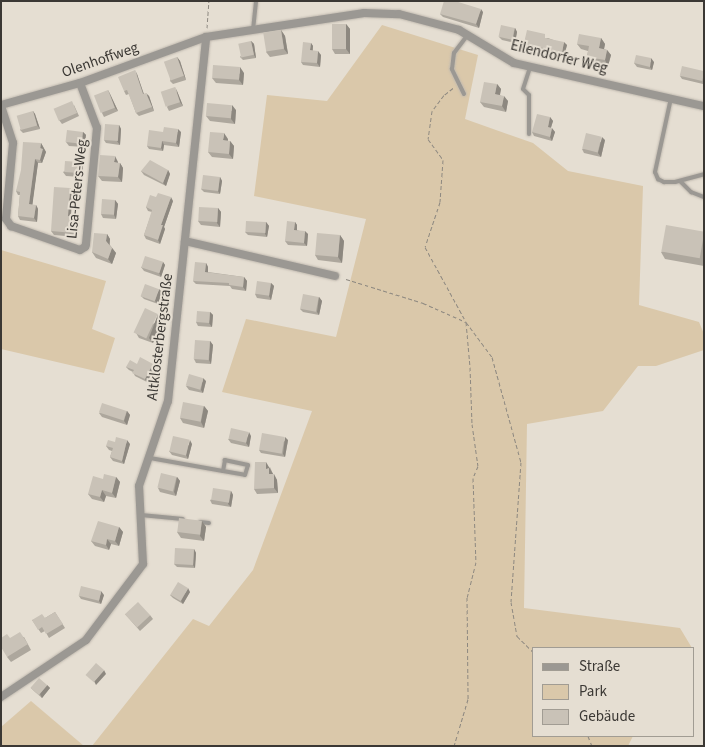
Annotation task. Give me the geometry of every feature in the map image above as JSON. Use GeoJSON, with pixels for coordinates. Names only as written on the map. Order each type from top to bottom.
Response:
{"type":"FeatureCollection","features":[{"type":"Feature","properties":{"kind":"street","name":"Eilendorfer Weg"},"geometry":{"type":"LineString","coordinates":[[206,37],[364,13],[399,14],[459,30],[506,60],[704,106]]}},
{"type":"Feature","properties":{"kind":"street","name":"Olenhoffweg"},"geometry":{"type":"LineString","coordinates":[[1,106],[80,83],[206,37]]}},
{"type":"Feature","properties":{"kind":"street","name":"Altklosterbergstraße"},"geometry":{"type":"LineString","coordinates":[[1,697],[86,640],[143,564],[139,486],[168,402],[206,37]]}},
{"type":"Feature","properties":{"kind":"street","name":"Lisa-Peters-Weg"},"geometry":{"type":"LineString","coordinates":[[1,106],[13,143],[6,219],[10,226],[80,250],[86,244],[97,128],[80,83]]}},
{"type":"Feature","properties":{"kind":"street"},"geometry":{"type":"LineString","coordinates":[[185,241],[335,276]]}},
{"type":"Feature","properties":{"kind":"lane"},"geometry":{"type":"LineString","coordinates":[[252,30],[256,1]]}},
{"type":"Feature","properties":{"kind":"lane"},"geometry":{"type":"LineString","coordinates":[[464,94],[452,68],[454,53],[467,36]]}},
{"type":"Feature","properties":{"kind":"lane"},"geometry":{"type":"LineString","coordinates":[[529,134],[529,95],[523,89],[530,67]]}},
{"type":"Feature","properties":{"kind":"lane"},"geometry":{"type":"LineString","coordinates":[[671,98],[655,172],[658,179],[664,182],[680,181],[704,174]]}},
{"type":"Feature","properties":{"kind":"lane"},"geometry":{"type":"LineString","coordinates":[[680,181],[691,192],[704,197]]}},
{"type":"Feature","properties":{"kind":"lane"},"geometry":{"type":"LineString","coordinates":[[150,458],[245,476],[248,465],[225,460],[222,471]]}},
{"type":"Feature","properties":{"kind":"lane"},"geometry":{"type":"LineString","coordinates":[[141,515],[209,523]]}},
{"type":"Feature","properties":{"kind":"path"},"geometry":{"type":"LineString","coordinates":[[206,37],[209,1]]}},
{"type":"Feature","properties":{"kind":"path"},"geometry":{"type":"LineString","coordinates":[[459,84],[444,95],[432,112],[428,139],[443,160],[440,202],[425,248],[466,322],[492,356],[521,462],[511,602],[517,636],[532,651]]}},
{"type":"Feature","properties":{"kind":"path"},"geometry":{"type":"LineString","coordinates":[[346,279],[423,303],[466,322]]}},
{"type":"Feature","properties":{"kind":"path"},"geometry":{"type":"LineString","coordinates":[[454,746],[468,699],[467,597],[476,562],[473,478],[478,466],[472,424],[466,322]]}},
{"type":"Feature","properties":{"kind":"green space"},"geometry":{"type":"Polygon","coordinates":[[[382,25],[478,55],[465,119],[533,143],[568,171],[643,186],[639,305],[699,322],[704,334],[704,350],[656,366],[638,366],[603,411],[527,424],[524,608],[680,628],[691,647],[532,647],[532,737],[632,737],[628,746],[92,746],[193,619],[209,626],[253,570],[312,411],[222,392],[246,319],[336,337],[366,219],[254,196],[267,95],[327,101],[382,25]]]}},
{"type":"Feature","properties":{"kind":"green space"},"geometry":{"type":"Polygon","coordinates":[[[1,250],[106,281],[92,329],[115,338],[104,373],[1,349],[1,250]]]}},
{"type":"Feature","properties":{"kind":"green space"},"geometry":{"type":"Polygon","coordinates":[[[31,701],[84,746],[3,746],[1,744],[1,727],[31,701]]]}},
{"type":"Feature","properties":{"kind":"building"},"geometry":{"type":"Polygon","coordinates":[[[444,1],[455,1],[481,9],[476,24],[440,14],[444,1]]]}},
{"type":"Feature","properties":{"kind":"building"},"geometry":{"type":"Polygon","coordinates":[[[332,24],[346,24],[346,49],[332,49],[332,24]]]}},
{"type":"Feature","properties":{"kind":"building"},"geometry":{"type":"Polygon","coordinates":[[[501,25],[515,28],[512,40],[499,37],[501,25]]]}},
{"type":"Feature","properties":{"kind":"building"},"geometry":{"type":"Polygon","coordinates":[[[281,30],[284,49],[266,52],[263,33],[281,30]]]}},
{"type":"Feature","properties":{"kind":"building"},"geometry":{"type":"Polygon","coordinates":[[[527,30],[545,34],[545,38],[564,42],[562,53],[524,43],[527,30]]]}},
{"type":"Feature","properties":{"kind":"building"},"geometry":{"type":"Polygon","coordinates":[[[579,34],[601,38],[599,48],[607,50],[605,60],[587,57],[589,46],[577,44],[579,34]]]}},
{"type":"Feature","properties":{"kind":"building"},"geometry":{"type":"Polygon","coordinates":[[[251,41],[254,55],[241,57],[238,44],[251,41]]]}},
{"type":"Feature","properties":{"kind":"building"},"geometry":{"type":"Polygon","coordinates":[[[303,42],[311,43],[310,50],[318,51],[317,63],[301,62],[303,42]]]}},
{"type":"Feature","properties":{"kind":"building"},"geometry":{"type":"Polygon","coordinates":[[[636,55],[651,58],[650,67],[634,63],[636,55]]]}},
{"type":"Feature","properties":{"kind":"building"},"geometry":{"type":"Polygon","coordinates":[[[177,57],[184,76],[171,81],[164,62],[177,57]]]}},
{"type":"Feature","properties":{"kind":"building"},"geometry":{"type":"Polygon","coordinates":[[[213,65],[240,67],[239,80],[212,78],[213,65]]]}},
{"type":"Feature","properties":{"kind":"building"},"geometry":{"type":"Polygon","coordinates":[[[682,66],[704,71],[702,81],[680,76],[682,66]]]}},
{"type":"Feature","properties":{"kind":"building"},"geometry":{"type":"Polygon","coordinates":[[[135,70],[143,94],[146,93],[152,107],[136,113],[127,90],[124,91],[118,77],[135,70]]]}},
{"type":"Feature","properties":{"kind":"building"},"geometry":{"type":"Polygon","coordinates":[[[484,82],[497,84],[495,94],[504,96],[502,106],[480,102],[484,82]]]}},
{"type":"Feature","properties":{"kind":"building"},"geometry":{"type":"Polygon","coordinates":[[[175,87],[180,102],[166,107],[161,92],[175,87]]]}},
{"type":"Feature","properties":{"kind":"building"},"geometry":{"type":"Polygon","coordinates":[[[108,90],[115,108],[101,113],[94,95],[108,90]]]}},
{"type":"Feature","properties":{"kind":"building"},"geometry":{"type":"Polygon","coordinates":[[[72,101],[77,113],[59,121],[54,109],[72,101]]]}},
{"type":"Feature","properties":{"kind":"building"},"geometry":{"type":"Polygon","coordinates":[[[207,103],[232,105],[231,118],[206,116],[207,103]]]}},
{"type":"Feature","properties":{"kind":"building"},"geometry":{"type":"Polygon","coordinates":[[[33,111],[37,125],[21,130],[17,116],[33,111]]]}},
{"type":"Feature","properties":{"kind":"building"},"geometry":{"type":"Polygon","coordinates":[[[537,114],[550,117],[548,127],[552,128],[550,137],[532,132],[537,114]]]}},
{"type":"Feature","properties":{"kind":"building"},"geometry":{"type":"Polygon","coordinates":[[[105,124],[119,125],[118,141],[104,140],[105,124]]]}},
{"type":"Feature","properties":{"kind":"building"},"geometry":{"type":"Polygon","coordinates":[[[164,127],[178,129],[176,143],[162,141],[161,148],[147,146],[149,130],[163,132],[164,127]]]}},
{"type":"Feature","properties":{"kind":"building"},"geometry":{"type":"Polygon","coordinates":[[[67,130],[83,132],[81,144],[66,142],[67,130]]]}},
{"type":"Feature","properties":{"kind":"building"},"geometry":{"type":"Polygon","coordinates":[[[210,132],[224,133],[223,140],[230,141],[229,154],[208,152],[210,132]]]}},
{"type":"Feature","properties":{"kind":"building"},"geometry":{"type":"Polygon","coordinates":[[[586,133],[602,137],[598,152],[582,149],[586,133]]]}},
{"type":"Feature","properties":{"kind":"building"},"geometry":{"type":"Polygon","coordinates":[[[23,142],[41,143],[40,148],[43,149],[40,160],[35,159],[29,204],[36,205],[34,218],[18,216],[20,192],[16,191],[21,170],[23,142]]]}},
{"type":"Feature","properties":{"kind":"building"},"geometry":{"type":"Polygon","coordinates":[[[100,155],[115,156],[114,162],[120,163],[118,177],[98,176],[100,155]]]}},
{"type":"Feature","properties":{"kind":"building"},"geometry":{"type":"Polygon","coordinates":[[[150,160],[168,170],[163,183],[141,171],[150,160]]]}},
{"type":"Feature","properties":{"kind":"building"},"geometry":{"type":"Polygon","coordinates":[[[65,161],[80,162],[79,173],[64,172],[65,161]]]}},
{"type":"Feature","properties":{"kind":"building"},"geometry":{"type":"Polygon","coordinates":[[[203,175],[220,177],[218,191],[201,189],[203,175]]]}},
{"type":"Feature","properties":{"kind":"building"},"geometry":{"type":"Polygon","coordinates":[[[54,187],[70,188],[68,216],[75,217],[74,233],[51,231],[54,187]]]}},
{"type":"Feature","properties":{"kind":"building"},"geometry":{"type":"Polygon","coordinates":[[[158,193],[171,197],[158,240],[144,235],[152,210],[146,207],[150,195],[156,197],[158,193]]]}},
{"type":"Feature","properties":{"kind":"building"},"geometry":{"type":"Polygon","coordinates":[[[102,199],[115,200],[114,215],[101,214],[102,199]]]}},
{"type":"Feature","properties":{"kind":"building"},"geometry":{"type":"Polygon","coordinates":[[[199,207],[218,208],[217,222],[198,221],[199,207]]]}},
{"type":"Feature","properties":{"kind":"building"},"geometry":{"type":"Polygon","coordinates":[[[246,221],[266,222],[265,233],[245,232],[246,221]]]}},
{"type":"Feature","properties":{"kind":"building"},"geometry":{"type":"Polygon","coordinates":[[[287,221],[295,222],[294,230],[305,231],[304,243],[285,241],[287,221]]]}},
{"type":"Feature","properties":{"kind":"building"},"geometry":{"type":"Polygon","coordinates":[[[666,225],[704,232],[700,258],[661,252],[666,225]]]}},
{"type":"Feature","properties":{"kind":"building"},"geometry":{"type":"Polygon","coordinates":[[[94,233],[107,234],[106,241],[112,248],[108,259],[92,252],[94,233]]]}},
{"type":"Feature","properties":{"kind":"building"},"geometry":{"type":"Polygon","coordinates":[[[317,233],[340,235],[338,257],[315,255],[317,233]]]}},
{"type":"Feature","properties":{"kind":"building"},"geometry":{"type":"Polygon","coordinates":[[[145,256],[163,262],[159,273],[141,267],[145,256]]]}},
{"type":"Feature","properties":{"kind":"building"},"geometry":{"type":"Polygon","coordinates":[[[195,262],[206,263],[205,272],[244,277],[243,287],[229,285],[229,283],[193,281],[195,262]]]}},
{"type":"Feature","properties":{"kind":"building"},"geometry":{"type":"Polygon","coordinates":[[[257,281],[271,283],[269,296],[255,294],[257,281]]]}},
{"type":"Feature","properties":{"kind":"building"},"geometry":{"type":"Polygon","coordinates":[[[145,284],[159,289],[155,301],[141,296],[145,284]]]}},
{"type":"Feature","properties":{"kind":"building"},"geometry":{"type":"Polygon","coordinates":[[[303,294],[319,297],[316,312],[300,309],[303,294]]]}},
{"type":"Feature","properties":{"kind":"building"},"geometry":{"type":"Polygon","coordinates":[[[145,308],[158,314],[146,338],[134,332],[145,308]]]}},
{"type":"Feature","properties":{"kind":"building"},"geometry":{"type":"Polygon","coordinates":[[[197,311],[210,312],[209,323],[196,322],[197,311]]]}},
{"type":"Feature","properties":{"kind":"building"},"geometry":{"type":"Polygon","coordinates":[[[195,340],[210,341],[209,360],[194,359],[195,340]]]}},
{"type":"Feature","properties":{"kind":"building"},"geometry":{"type":"Polygon","coordinates":[[[140,357],[153,364],[145,379],[132,373],[134,370],[126,367],[130,360],[137,364],[140,357]]]}},
{"type":"Feature","properties":{"kind":"building"},"geometry":{"type":"Polygon","coordinates":[[[189,374],[203,378],[200,390],[186,386],[189,374]]]}},
{"type":"Feature","properties":{"kind":"building"},"geometry":{"type":"Polygon","coordinates":[[[183,402],[204,406],[201,422],[180,418],[183,402]]]}},
{"type":"Feature","properties":{"kind":"building"},"geometry":{"type":"Polygon","coordinates":[[[102,403],[127,411],[124,421],[99,413],[102,403]]]}},
{"type":"Feature","properties":{"kind":"building"},"geometry":{"type":"Polygon","coordinates":[[[231,428],[249,432],[246,443],[229,439],[231,428]]]}},
{"type":"Feature","properties":{"kind":"building"},"geometry":{"type":"Polygon","coordinates":[[[262,433],[285,437],[282,454],[259,450],[262,433]]]}},
{"type":"Feature","properties":{"kind":"building"},"geometry":{"type":"Polygon","coordinates":[[[173,436],[190,440],[186,455],[169,452],[173,436]]]}},
{"type":"Feature","properties":{"kind":"building"},"geometry":{"type":"Polygon","coordinates":[[[116,437],[127,440],[122,461],[110,457],[113,448],[106,446],[108,440],[115,442],[116,437]]]}},
{"type":"Feature","properties":{"kind":"building"},"geometry":{"type":"Polygon","coordinates":[[[255,462],[266,462],[266,469],[269,468],[269,474],[274,474],[274,488],[254,489],[255,462]]]}},
{"type":"Feature","properties":{"kind":"building"},"geometry":{"type":"Polygon","coordinates":[[[161,473],[177,477],[173,491],[157,488],[161,473]]]}},
{"type":"Feature","properties":{"kind":"building"},"geometry":{"type":"Polygon","coordinates":[[[104,474],[116,477],[112,493],[102,490],[100,497],[88,494],[93,476],[103,479],[104,474]]]}},
{"type":"Feature","properties":{"kind":"building"},"geometry":{"type":"Polygon","coordinates":[[[213,488],[231,491],[229,503],[211,500],[213,488]]]}},
{"type":"Feature","properties":{"kind":"building"},"geometry":{"type":"Polygon","coordinates":[[[179,518],[202,521],[200,535],[177,532],[179,518]]]}},
{"type":"Feature","properties":{"kind":"building"},"geometry":{"type":"Polygon","coordinates":[[[98,521],[119,527],[115,541],[107,539],[106,545],[91,541],[98,521]]]}},
{"type":"Feature","properties":{"kind":"building"},"geometry":{"type":"Polygon","coordinates":[[[175,548],[194,549],[193,565],[174,564],[175,548]]]}},
{"type":"Feature","properties":{"kind":"building"},"geometry":{"type":"Polygon","coordinates":[[[178,582],[188,588],[181,601],[170,595],[178,582]]]}},
{"type":"Feature","properties":{"kind":"building"},"geometry":{"type":"Polygon","coordinates":[[[81,586],[101,591],[99,601],[79,596],[81,586]]]}},
{"type":"Feature","properties":{"kind":"building"},"geometry":{"type":"Polygon","coordinates":[[[138,602],[150,615],[137,627],[125,614],[138,602]]]}},
{"type":"Feature","properties":{"kind":"building"},"geometry":{"type":"Polygon","coordinates":[[[55,612],[63,624],[46,634],[42,627],[38,630],[32,620],[42,614],[45,618],[55,612]]]}},
{"type":"Feature","properties":{"kind":"building"},"geometry":{"type":"Polygon","coordinates":[[[20,632],[28,644],[7,657],[1,647],[1,638],[7,634],[10,638],[20,632]]]}},
{"type":"Feature","properties":{"kind":"building"},"geometry":{"type":"Polygon","coordinates":[[[96,663],[104,670],[94,682],[86,675],[96,663]]]}},
{"type":"Feature","properties":{"kind":"building"},"geometry":{"type":"Polygon","coordinates":[[[39,678],[47,685],[39,695],[30,688],[39,678]]]}}]}
